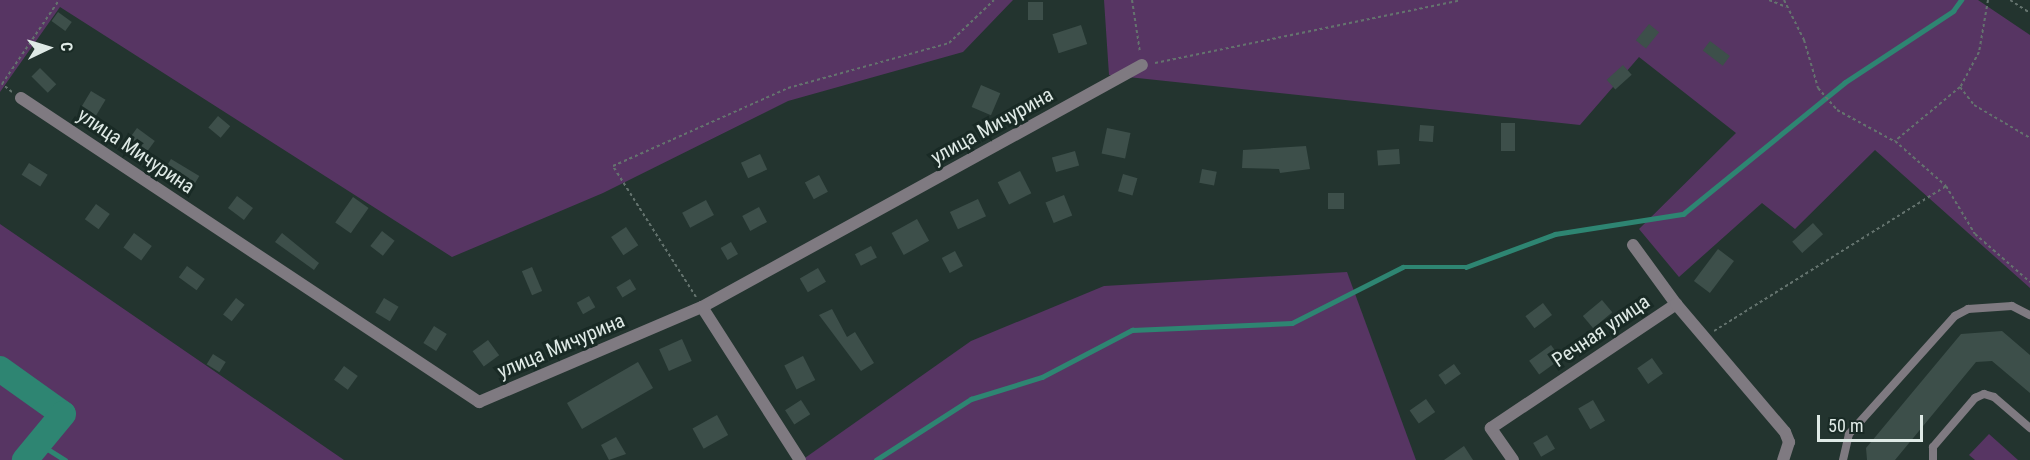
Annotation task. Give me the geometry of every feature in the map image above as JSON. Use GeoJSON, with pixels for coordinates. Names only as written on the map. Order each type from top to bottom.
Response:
{"type":"FeatureCollection","features":[{"type":"Feature","properties":{"kind":"street","name":"улица Мичурина"},"geometry":{"type":"LineString","coordinates":[[21,98],[479,402],[702,307],[1142,65]]}},
{"type":"Feature","properties":{"kind":"street"},"geometry":{"type":"LineString","coordinates":[[1633,245],[1676,304]]}},
{"type":"Feature","properties":{"kind":"street","name":"Речная улица"},"geometry":{"type":"LineString","coordinates":[[1513,460],[1491,428],[1676,304],[1785,432],[1789,442],[1783,460]]}},
{"type":"Feature","properties":{"kind":"street"},"geometry":{"type":"LineString","coordinates":[[702,307],[800,460]]}},
{"type":"Feature","properties":{"kind":"lane"},"geometry":{"type":"LineString","coordinates":[[1843,460],[1849,434],[1955,316],[1968,309],[2012,306],[2030,315]]}},
{"type":"Feature","properties":{"kind":"lane"},"geometry":{"type":"LineString","coordinates":[[1933,460],[1933,447],[1975,398],[1984,394],[1994,397],[2030,428]]}},
{"type":"Feature","properties":{"kind":"path"},"geometry":{"type":"LineString","coordinates":[[21,98],[2,84],[59,0]]}},
{"type":"Feature","properties":{"kind":"path"},"geometry":{"type":"LineString","coordinates":[[702,307],[613,166],[788,88],[949,43],[994,0]]}},
{"type":"Feature","properties":{"kind":"path"},"geometry":{"type":"LineString","coordinates":[[1132,0],[1142,65],[1461,0]]}},
{"type":"Feature","properties":{"kind":"path"},"geometry":{"type":"LineString","coordinates":[[1769,0],[1786,7]]}},
{"type":"Feature","properties":{"kind":"path"},"geometry":{"type":"LineString","coordinates":[[1784,0],[1804,40],[1818,88],[1837,110],[1895,141],[1946,186],[1975,234],[2030,282]]}},
{"type":"Feature","properties":{"kind":"path"},"geometry":{"type":"LineString","coordinates":[[1895,141],[1960,87],[1979,52],[1988,0]]}},
{"type":"Feature","properties":{"kind":"path"},"geometry":{"type":"LineString","coordinates":[[2010,0],[2030,13]]}},
{"type":"Feature","properties":{"kind":"path"},"geometry":{"type":"LineString","coordinates":[[1960,87],[1974,105],[2030,138]]}},
{"type":"Feature","properties":{"kind":"path"},"geometry":{"type":"LineString","coordinates":[[1704,337],[1946,186]]}},
{"type":"Feature","properties":{"kind":"shaded area"},"geometry":{"type":"Polygon","coordinates":[[[0,0],[1013,0],[963,52],[788,101],[603,193],[452,257],[60,7],[0,92],[0,0]]]}},
{"type":"Feature","properties":{"kind":"shaded area"},"geometry":{"type":"Polygon","coordinates":[[[1104,0],[1978,0],[2030,35],[2030,288],[1875,150],[1795,229],[1762,203],[1679,277],[1639,229],[1736,133],[1639,57],[1580,125],[1109,75],[1104,0]]]}},
{"type":"Feature","properties":{"kind":"shaded area"},"geometry":{"type":"Polygon","coordinates":[[[0,224],[344,460],[33,460],[29,455],[26,460],[0,460],[0,224]]]}},
{"type":"Feature","properties":{"kind":"shaded area"},"geometry":{"type":"Polygon","coordinates":[[[1347,272],[1416,460],[802,460],[971,341],[1104,286],[1347,272]]]}},
{"type":"Feature","properties":{"kind":"shaded area"},"geometry":{"type":"Polygon","coordinates":[[[1989,434],[2018,460],[1975,460],[1969,455],[1989,434]]]}},
{"type":"Feature","properties":{"kind":"building"},"geometry":{"type":"Polygon","coordinates":[[[1028,2],[1043,2],[1043,20],[1028,20],[1028,2]]]}},
{"type":"Feature","properties":{"kind":"building"},"geometry":{"type":"Polygon","coordinates":[[[58,12],[72,22],[65,31],[52,21],[58,12]]]}},
{"type":"Feature","properties":{"kind":"building"},"geometry":{"type":"Polygon","coordinates":[[[1649,24],[1659,32],[1646,49],[1636,40],[1649,24]]]}},
{"type":"Feature","properties":{"kind":"building"},"geometry":{"type":"Polygon","coordinates":[[[1081,25],[1087,44],[1059,53],[1052,34],[1081,25]]]}},
{"type":"Feature","properties":{"kind":"building"},"geometry":{"type":"Polygon","coordinates":[[[1710,41],[1730,56],[1723,66],[1703,51],[1710,41]]]}},
{"type":"Feature","properties":{"kind":"building"},"geometry":{"type":"Polygon","coordinates":[[[1623,65],[1632,75],[1615,89],[1607,80],[1623,65]]]}},
{"type":"Feature","properties":{"kind":"building"},"geometry":{"type":"Polygon","coordinates":[[[40,68],[56,84],[48,93],[32,76],[40,68]]]}},
{"type":"Feature","properties":{"kind":"building"},"geometry":{"type":"Polygon","coordinates":[[[981,85],[1000,93],[991,115],[972,107],[981,85]]]}},
{"type":"Feature","properties":{"kind":"building"},"geometry":{"type":"Polygon","coordinates":[[[91,91],[106,100],[96,116],[81,107],[91,91]]]}},
{"type":"Feature","properties":{"kind":"building"},"geometry":{"type":"Polygon","coordinates":[[[218,116],[230,126],[221,138],[208,127],[218,116]]]}},
{"type":"Feature","properties":{"kind":"building"},"geometry":{"type":"Polygon","coordinates":[[[1501,123],[1515,123],[1515,151],[1501,151],[1501,123]]]}},
{"type":"Feature","properties":{"kind":"building"},"geometry":{"type":"Polygon","coordinates":[[[1420,125],[1434,126],[1433,142],[1419,141],[1420,125]]]}},
{"type":"Feature","properties":{"kind":"building"},"geometry":{"type":"Polygon","coordinates":[[[137,128],[155,141],[139,163],[121,150],[137,128]]]}},
{"type":"Feature","properties":{"kind":"building"},"geometry":{"type":"Polygon","coordinates":[[[1107,128],[1130,133],[1125,158],[1102,153],[1107,128]]]}},
{"type":"Feature","properties":{"kind":"building"},"geometry":{"type":"Polygon","coordinates":[[[1306,146],[1310,169],[1280,173],[1279,169],[1242,168],[1243,150],[1306,146]]]}},
{"type":"Feature","properties":{"kind":"building"},"geometry":{"type":"Polygon","coordinates":[[[1399,149],[1400,164],[1378,165],[1377,151],[1399,149]]]}},
{"type":"Feature","properties":{"kind":"building"},"geometry":{"type":"Polygon","coordinates":[[[1075,151],[1079,165],[1056,172],[1052,158],[1075,151]]]}},
{"type":"Feature","properties":{"kind":"building"},"geometry":{"type":"Polygon","coordinates":[[[760,154],[767,169],[748,178],[741,163],[760,154]]]}},
{"type":"Feature","properties":{"kind":"building"},"geometry":{"type":"Polygon","coordinates":[[[171,159],[199,176],[191,191],[162,174],[171,159]]]}},
{"type":"Feature","properties":{"kind":"building"},"geometry":{"type":"Polygon","coordinates":[[[29,163],[48,175],[40,187],[22,175],[29,163]]]}},
{"type":"Feature","properties":{"kind":"building"},"geometry":{"type":"Polygon","coordinates":[[[1202,169],[1217,172],[1214,186],[1199,183],[1202,169]]]}},
{"type":"Feature","properties":{"kind":"building"},"geometry":{"type":"Polygon","coordinates":[[[1020,171],[1031,193],[1009,205],[998,182],[1020,171]]]}},
{"type":"Feature","properties":{"kind":"building"},"geometry":{"type":"Polygon","coordinates":[[[1123,174],[1137,178],[1132,195],[1118,191],[1123,174]]]}},
{"type":"Feature","properties":{"kind":"building"},"geometry":{"type":"Polygon","coordinates":[[[819,175],[828,192],[814,199],[805,183],[819,175]]]}},
{"type":"Feature","properties":{"kind":"building"},"geometry":{"type":"Polygon","coordinates":[[[1328,193],[1344,193],[1344,209],[1328,209],[1328,193]]]}},
{"type":"Feature","properties":{"kind":"building"},"geometry":{"type":"Polygon","coordinates":[[[1064,195],[1072,215],[1054,223],[1045,202],[1064,195]]]}},
{"type":"Feature","properties":{"kind":"building"},"geometry":{"type":"Polygon","coordinates":[[[237,196],[253,208],[244,220],[228,208],[237,196]]]}},
{"type":"Feature","properties":{"kind":"building"},"geometry":{"type":"Polygon","coordinates":[[[353,197],[369,208],[351,233],[335,222],[353,197]]]}},
{"type":"Feature","properties":{"kind":"building"},"geometry":{"type":"Polygon","coordinates":[[[978,199],[986,216],[958,229],[950,212],[978,199]]]}},
{"type":"Feature","properties":{"kind":"building"},"geometry":{"type":"Polygon","coordinates":[[[706,200],[714,215],[690,228],[682,213],[706,200]]]}},
{"type":"Feature","properties":{"kind":"building"},"geometry":{"type":"Polygon","coordinates":[[[96,204],[110,214],[99,229],[85,219],[96,204]]]}},
{"type":"Feature","properties":{"kind":"building"},"geometry":{"type":"Polygon","coordinates":[[[759,207],[767,222],[750,231],[742,216],[759,207]]]}},
{"type":"Feature","properties":{"kind":"building"},"geometry":{"type":"Polygon","coordinates":[[[917,219],[929,241],[904,255],[892,233],[917,219]]]}},
{"type":"Feature","properties":{"kind":"building"},"geometry":{"type":"Polygon","coordinates":[[[1813,223],[1823,234],[1802,253],[1792,242],[1813,223]]]}},
{"type":"Feature","properties":{"kind":"building"},"geometry":{"type":"Polygon","coordinates":[[[626,227],[638,245],[623,255],[611,237],[626,227]]]}},
{"type":"Feature","properties":{"kind":"building"},"geometry":{"type":"Polygon","coordinates":[[[382,231],[395,241],[383,256],[370,246],[382,231]]]}},
{"type":"Feature","properties":{"kind":"building"},"geometry":{"type":"Polygon","coordinates":[[[134,233],[152,246],[141,260],[123,248],[134,233]]]}},
{"type":"Feature","properties":{"kind":"building"},"geometry":{"type":"Polygon","coordinates":[[[282,233],[319,263],[314,270],[275,242],[282,233]]]}},
{"type":"Feature","properties":{"kind":"building"},"geometry":{"type":"Polygon","coordinates":[[[731,242],[738,254],[728,260],[721,248],[731,242]]]}},
{"type":"Feature","properties":{"kind":"building"},"geometry":{"type":"Polygon","coordinates":[[[871,246],[877,258],[861,266],[855,254],[871,246]]]}},
{"type":"Feature","properties":{"kind":"building"},"geometry":{"type":"Polygon","coordinates":[[[1718,249],[1734,261],[1710,293],[1694,281],[1718,249]]]}},
{"type":"Feature","properties":{"kind":"building"},"geometry":{"type":"Polygon","coordinates":[[[955,251],[963,266],[950,273],[942,258],[955,251]]]}},
{"type":"Feature","properties":{"kind":"building"},"geometry":{"type":"Polygon","coordinates":[[[187,266],[205,279],[197,290],[179,277],[187,266]]]}},
{"type":"Feature","properties":{"kind":"building"},"geometry":{"type":"Polygon","coordinates":[[[532,267],[542,291],[532,295],[522,271],[532,267]]]}},
{"type":"Feature","properties":{"kind":"building"},"geometry":{"type":"Polygon","coordinates":[[[818,268],[826,282],[808,292],[800,278],[818,268]]]}},
{"type":"Feature","properties":{"kind":"building"},"geometry":{"type":"Polygon","coordinates":[[[630,279],[636,289],[622,298],[616,287],[630,279]]]}},
{"type":"Feature","properties":{"kind":"building"},"geometry":{"type":"Polygon","coordinates":[[[589,296],[595,307],[583,314],[577,303],[589,296]]]}},
{"type":"Feature","properties":{"kind":"building"},"geometry":{"type":"Polygon","coordinates":[[[236,298],[245,305],[232,321],[223,315],[236,298]]]}},
{"type":"Feature","properties":{"kind":"building"},"geometry":{"type":"Polygon","coordinates":[[[384,298],[399,307],[390,321],[375,313],[384,298]]]}},
{"type":"Feature","properties":{"kind":"building"},"geometry":{"type":"Polygon","coordinates":[[[1602,300],[1612,312],[1593,328],[1583,316],[1602,300]]]}},
{"type":"Feature","properties":{"kind":"building"},"geometry":{"type":"Polygon","coordinates":[[[1543,303],[1552,315],[1534,328],[1525,316],[1543,303]]]}},
{"type":"Feature","properties":{"kind":"building"},"geometry":{"type":"Polygon","coordinates":[[[832,309],[847,337],[855,332],[874,363],[861,371],[819,315],[832,309]]]}},
{"type":"Feature","properties":{"kind":"building"},"geometry":{"type":"Polygon","coordinates":[[[434,326],[447,334],[436,351],[423,343],[434,326]]]}},
{"type":"Feature","properties":{"kind":"building"},"geometry":{"type":"Polygon","coordinates":[[[2002,331],[2030,355],[2030,393],[1992,361],[1976,362],[1895,460],[1867,460],[1866,448],[1961,334],[2002,331]]]}},
{"type":"Feature","properties":{"kind":"building"},"geometry":{"type":"Polygon","coordinates":[[[682,339],[692,361],[669,371],[659,349],[682,339]]]}},
{"type":"Feature","properties":{"kind":"building"},"geometry":{"type":"Polygon","coordinates":[[[488,340],[499,355],[484,367],[473,351],[488,340]]]}},
{"type":"Feature","properties":{"kind":"building"},"geometry":{"type":"Polygon","coordinates":[[[1551,345],[1561,359],[1539,375],[1529,361],[1551,345]]]}},
{"type":"Feature","properties":{"kind":"building"},"geometry":{"type":"Polygon","coordinates":[[[213,354],[226,362],[219,372],[207,364],[213,354]]]}},
{"type":"Feature","properties":{"kind":"building"},"geometry":{"type":"Polygon","coordinates":[[[803,356],[815,380],[797,390],[784,366],[803,356]]]}},
{"type":"Feature","properties":{"kind":"building"},"geometry":{"type":"Polygon","coordinates":[[[1652,358],[1663,374],[1648,384],[1637,368],[1652,358]]]}},
{"type":"Feature","properties":{"kind":"building"},"geometry":{"type":"Polygon","coordinates":[[[638,362],[653,388],[582,429],[567,403],[638,362]]]}},
{"type":"Feature","properties":{"kind":"building"},"geometry":{"type":"Polygon","coordinates":[[[1454,364],[1461,374],[1445,385],[1438,375],[1454,364]]]}},
{"type":"Feature","properties":{"kind":"building"},"geometry":{"type":"Polygon","coordinates":[[[344,366],[358,376],[348,390],[334,380],[344,366]]]}},
{"type":"Feature","properties":{"kind":"building"},"geometry":{"type":"Polygon","coordinates":[[[1426,399],[1435,412],[1419,424],[1410,410],[1426,399]]]}},
{"type":"Feature","properties":{"kind":"building"},"geometry":{"type":"Polygon","coordinates":[[[801,400],[810,414],[794,425],[785,410],[801,400]]]}},
{"type":"Feature","properties":{"kind":"building"},"geometry":{"type":"Polygon","coordinates":[[[1593,400],[1605,421],[1590,429],[1578,408],[1593,400]]]}},
{"type":"Feature","properties":{"kind":"building"},"geometry":{"type":"Polygon","coordinates":[[[717,415],[728,435],[704,449],[693,429],[717,415]]]}},
{"type":"Feature","properties":{"kind":"building"},"geometry":{"type":"Polygon","coordinates":[[[1547,435],[1555,449],[1541,457],[1533,443],[1547,435]]]}},
{"type":"Feature","properties":{"kind":"building"},"geometry":{"type":"Polygon","coordinates":[[[616,437],[626,454],[609,460],[601,445],[616,437]]]}},
{"type":"Feature","properties":{"kind":"building"},"geometry":{"type":"Polygon","coordinates":[[[1464,446],[1473,460],[1444,460],[1464,446]]]}},
{"type":"Feature","properties":{"kind":"waterway"},"geometry":{"type":"LineString","coordinates":[[876,460],[971,399],[1042,377],[1132,330],[1292,323],[1403,267],[1466,267],[1555,234],[1683,214],[1844,83],[1953,11],[1961,0]]}},
{"type":"Feature","properties":{"kind":"waterway"},"geometry":{"type":"LineString","coordinates":[[0,369],[63,414],[25,460]]}},
{"type":"Feature","properties":{"kind":"waterway"},"geometry":{"type":"LineString","coordinates":[[38,443],[65,460]]}}]}
